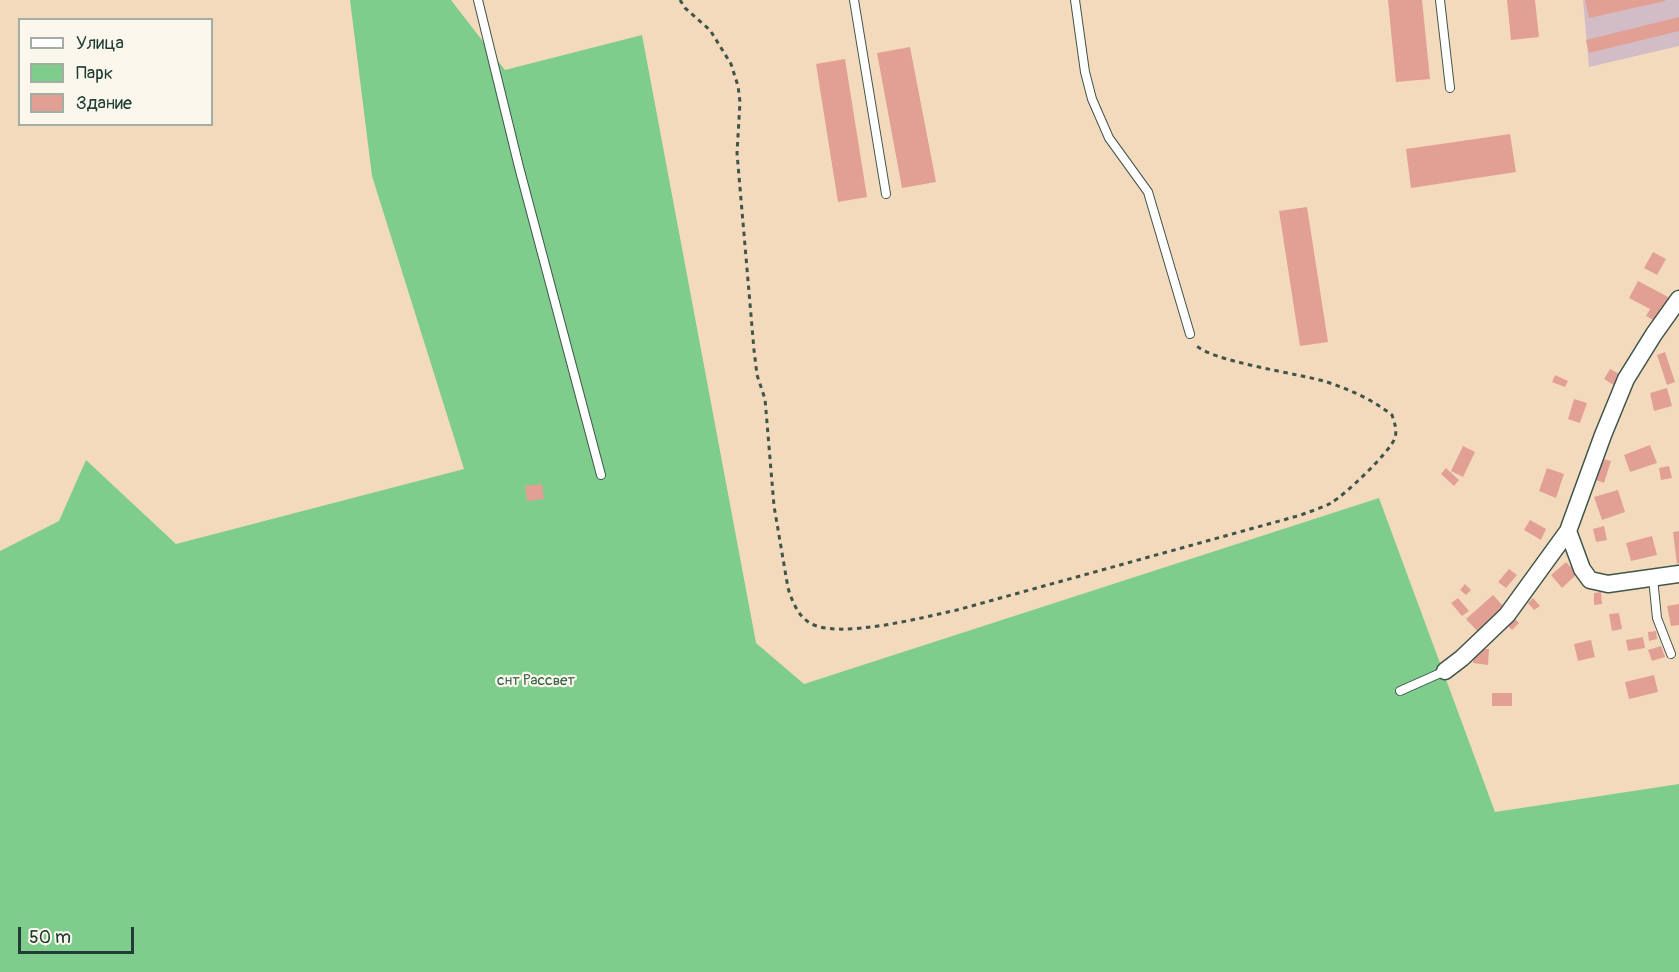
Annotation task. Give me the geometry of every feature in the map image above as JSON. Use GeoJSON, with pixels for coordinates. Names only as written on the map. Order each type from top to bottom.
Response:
{"type":"FeatureCollection","features":[{"type":"Feature","properties":{"kind":"street"},"geometry":{"type":"LineString","coordinates":[[1445,671],[1462,658],[1513,608],[1568,531],[1626,379],[1679,299]]}},
{"type":"Feature","properties":{"kind":"street"},"geometry":{"type":"LineString","coordinates":[[1568,531],[1582,569],[1590,580],[1608,584],[1679,574]]}},
{"type":"Feature","properties":{"kind":"lane"},"geometry":{"type":"LineString","coordinates":[[478,0],[519,167],[601,475]]}},
{"type":"Feature","properties":{"kind":"lane"},"geometry":{"type":"LineString","coordinates":[[854,0],[886,194]]}},
{"type":"Feature","properties":{"kind":"lane"},"geometry":{"type":"LineString","coordinates":[[1075,0],[1085,72],[1092,99],[1109,138],[1148,192],[1190,334]]}},
{"type":"Feature","properties":{"kind":"lane"},"geometry":{"type":"LineString","coordinates":[[1440,0],[1450,88]]}},
{"type":"Feature","properties":{"kind":"lane"},"geometry":{"type":"LineString","coordinates":[[1653,578],[1657,618],[1671,654]]}},
{"type":"Feature","properties":{"kind":"lane"},"geometry":{"type":"LineString","coordinates":[[1400,691],[1445,671]]}},
{"type":"Feature","properties":{"kind":"path"},"geometry":{"type":"LineString","coordinates":[[680,0],[685,8],[710,30],[731,64],[738,86],[740,102],[738,153],[754,350],[757,375],[765,399],[774,506],[781,558],[790,595],[795,607],[808,622],[818,627],[847,629],[901,622],[957,610],[1300,515],[1331,503],[1341,495],[1371,467],[1396,436],[1392,415],[1373,401],[1325,381],[1204,351],[1198,348],[1190,334]]}},
{"type":"Feature","properties":{"kind":"shaded area"},"geometry":{"type":"Polygon","coordinates":[[[1583,0],[1679,0],[1679,46],[1589,67],[1583,0]]]}},
{"type":"Feature","properties":{"kind":"green space","name":"снт Рассвет"},"geometry":{"type":"Polygon","coordinates":[[[350,0],[451,0],[505,70],[642,35],[756,643],[804,684],[1379,498],[1495,812],[1679,784],[1679,972],[0,972],[0,551],[59,521],[86,460],[176,544],[464,469],[372,176],[350,0]]]}},
{"type":"Feature","properties":{"kind":"building"},"geometry":{"type":"Polygon","coordinates":[[[1388,0],[1422,0],[1430,79],[1396,82],[1388,0]]]}},
{"type":"Feature","properties":{"kind":"building"},"geometry":{"type":"Polygon","coordinates":[[[1507,0],[1535,0],[1539,37],[1511,40],[1507,0]]]}},
{"type":"Feature","properties":{"kind":"building"},"geometry":{"type":"Polygon","coordinates":[[[1585,0],[1665,0],[1665,1],[1589,18],[1585,0]]]}},
{"type":"Feature","properties":{"kind":"building"},"geometry":{"type":"Polygon","coordinates":[[[1679,17],[1679,31],[1589,53],[1586,40],[1679,17]]]}},
{"type":"Feature","properties":{"kind":"building"},"geometry":{"type":"Polygon","coordinates":[[[910,47],[936,182],[902,188],[877,53],[910,47]]]}},
{"type":"Feature","properties":{"kind":"building"},"geometry":{"type":"Polygon","coordinates":[[[845,59],[867,197],[838,202],[816,64],[845,59]]]}},
{"type":"Feature","properties":{"kind":"building"},"geometry":{"type":"Polygon","coordinates":[[[1510,134],[1516,172],[1411,188],[1406,149],[1510,134]]]}},
{"type":"Feature","properties":{"kind":"building"},"geometry":{"type":"Polygon","coordinates":[[[1307,207],[1328,342],[1300,346],[1279,211],[1307,207]]]}},
{"type":"Feature","properties":{"kind":"building"},"geometry":{"type":"Polygon","coordinates":[[[1653,252],[1666,259],[1657,275],[1644,268],[1653,252]]]}},
{"type":"Feature","properties":{"kind":"building"},"geometry":{"type":"Polygon","coordinates":[[[1638,281],[1670,298],[1657,322],[1646,316],[1650,309],[1629,298],[1638,281]]]}},
{"type":"Feature","properties":{"kind":"building"},"geometry":{"type":"Polygon","coordinates":[[[1665,352],[1675,382],[1667,385],[1657,355],[1665,352]]]}},
{"type":"Feature","properties":{"kind":"building"},"geometry":{"type":"Polygon","coordinates":[[[1610,369],[1621,375],[1615,386],[1604,379],[1610,369]]]}},
{"type":"Feature","properties":{"kind":"building"},"geometry":{"type":"Polygon","coordinates":[[[1555,375],[1568,381],[1565,387],[1552,382],[1555,375]]]}},
{"type":"Feature","properties":{"kind":"building"},"geometry":{"type":"Polygon","coordinates":[[[1667,388],[1672,406],[1654,411],[1650,393],[1667,388]]]}},
{"type":"Feature","properties":{"kind":"building"},"geometry":{"type":"Polygon","coordinates":[[[1574,399],[1587,403],[1580,423],[1568,419],[1574,399]]]}},
{"type":"Feature","properties":{"kind":"building"},"geometry":{"type":"Polygon","coordinates":[[[1650,445],[1657,463],[1630,472],[1624,455],[1650,445]]]}},
{"type":"Feature","properties":{"kind":"building"},"geometry":{"type":"Polygon","coordinates":[[[1463,446],[1475,452],[1463,477],[1451,471],[1463,446]]]}},
{"type":"Feature","properties":{"kind":"building"},"geometry":{"type":"Polygon","coordinates":[[[1603,459],[1611,461],[1604,483],[1596,480],[1603,459]]]}},
{"type":"Feature","properties":{"kind":"building"},"geometry":{"type":"Polygon","coordinates":[[[1669,466],[1672,478],[1661,480],[1659,468],[1669,466]]]}},
{"type":"Feature","properties":{"kind":"building"},"geometry":{"type":"Polygon","coordinates":[[[1446,468],[1459,480],[1454,486],[1441,474],[1446,468]]]}},
{"type":"Feature","properties":{"kind":"building"},"geometry":{"type":"Polygon","coordinates":[[[1547,468],[1564,474],[1556,498],[1539,491],[1547,468]]]}},
{"type":"Feature","properties":{"kind":"building"},"geometry":{"type":"Polygon","coordinates":[[[542,484],[544,499],[527,501],[525,486],[542,484]]]}},
{"type":"Feature","properties":{"kind":"building"},"geometry":{"type":"Polygon","coordinates":[[[1618,490],[1625,512],[1602,520],[1594,497],[1618,490]]]}},
{"type":"Feature","properties":{"kind":"building"},"geometry":{"type":"Polygon","coordinates":[[[1530,520],[1546,529],[1541,540],[1524,530],[1530,520]]]}},
{"type":"Feature","properties":{"kind":"building"},"geometry":{"type":"Polygon","coordinates":[[[1604,526],[1607,540],[1596,542],[1593,529],[1604,526]]]}},
{"type":"Feature","properties":{"kind":"building"},"geometry":{"type":"Polygon","coordinates":[[[1679,531],[1679,563],[1677,564],[1673,532],[1679,531]]]}},
{"type":"Feature","properties":{"kind":"building"},"geometry":{"type":"Polygon","coordinates":[[[1652,536],[1657,555],[1631,561],[1626,543],[1652,536]]]}},
{"type":"Feature","properties":{"kind":"building"},"geometry":{"type":"Polygon","coordinates":[[[1566,562],[1577,574],[1562,588],[1551,575],[1566,562]]]}},
{"type":"Feature","properties":{"kind":"building"},"geometry":{"type":"Polygon","coordinates":[[[1509,569],[1517,575],[1506,588],[1498,582],[1509,569]]]}},
{"type":"Feature","properties":{"kind":"building"},"geometry":{"type":"Polygon","coordinates":[[[1465,584],[1471,590],[1466,595],[1460,590],[1465,584]]]}},
{"type":"Feature","properties":{"kind":"building"},"geometry":{"type":"Polygon","coordinates":[[[1601,592],[1602,604],[1594,605],[1594,593],[1601,592]]]}},
{"type":"Feature","properties":{"kind":"building"},"geometry":{"type":"Polygon","coordinates":[[[1493,595],[1505,608],[1478,632],[1466,619],[1493,595]]]}},
{"type":"Feature","properties":{"kind":"building"},"geometry":{"type":"Polygon","coordinates":[[[1458,598],[1469,611],[1462,616],[1451,603],[1458,598]]]}},
{"type":"Feature","properties":{"kind":"building"},"geometry":{"type":"Polygon","coordinates":[[[1533,598],[1540,606],[1534,610],[1528,603],[1533,598]]]}},
{"type":"Feature","properties":{"kind":"building"},"geometry":{"type":"Polygon","coordinates":[[[1679,604],[1679,625],[1671,626],[1667,606],[1679,604]]]}},
{"type":"Feature","properties":{"kind":"building"},"geometry":{"type":"Polygon","coordinates":[[[1619,613],[1622,629],[1612,631],[1609,614],[1619,613]]]}},
{"type":"Feature","properties":{"kind":"building"},"geometry":{"type":"Polygon","coordinates":[[[1514,618],[1519,623],[1512,630],[1507,625],[1514,618]]]}},
{"type":"Feature","properties":{"kind":"building"},"geometry":{"type":"Polygon","coordinates":[[[1656,631],[1657,639],[1649,641],[1648,632],[1656,631]]]}},
{"type":"Feature","properties":{"kind":"building"},"geometry":{"type":"Polygon","coordinates":[[[1643,637],[1645,648],[1628,651],[1626,640],[1643,637]]]}},
{"type":"Feature","properties":{"kind":"building"},"geometry":{"type":"Polygon","coordinates":[[[1591,640],[1595,657],[1578,661],[1574,644],[1591,640]]]}},
{"type":"Feature","properties":{"kind":"building"},"geometry":{"type":"Polygon","coordinates":[[[1661,646],[1665,657],[1652,661],[1648,650],[1661,646]]]}},
{"type":"Feature","properties":{"kind":"building"},"geometry":{"type":"Polygon","coordinates":[[[1478,649],[1489,649],[1488,665],[1473,663],[1478,649]]]}},
{"type":"Feature","properties":{"kind":"building"},"geometry":{"type":"Polygon","coordinates":[[[1654,675],[1658,692],[1629,699],[1625,682],[1654,675]]]}},
{"type":"Feature","properties":{"kind":"building"},"geometry":{"type":"Polygon","coordinates":[[[1492,693],[1512,693],[1512,706],[1492,706],[1492,693]]]}}]}
